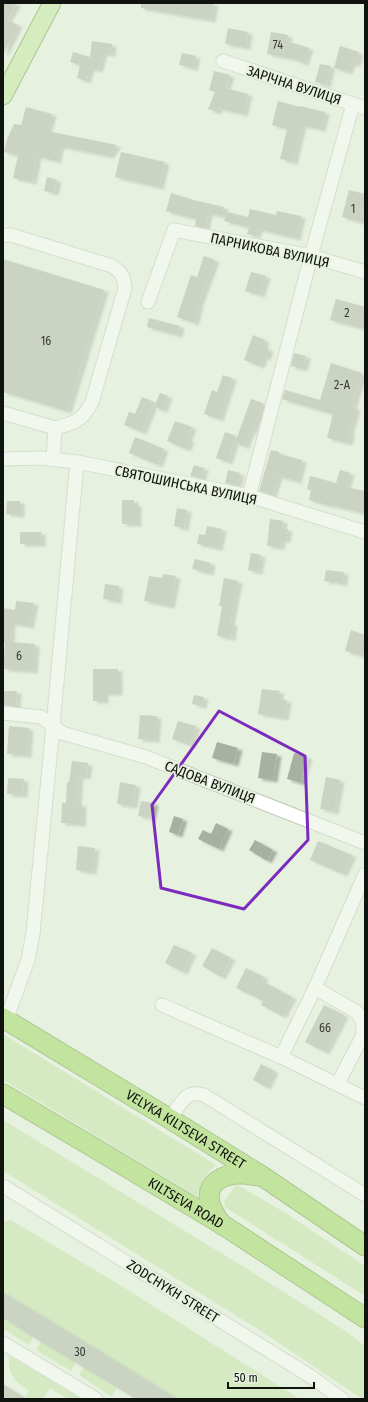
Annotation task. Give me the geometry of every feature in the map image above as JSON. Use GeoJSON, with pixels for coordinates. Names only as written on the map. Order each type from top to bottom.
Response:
{"type":"FeatureCollection","features":[{"type":"Feature","properties":{"kind":"highway","name":"VELYKA KILTSEVA STREET"},"geometry":{"type":"LineString","coordinates":[[5,1019],[262,1176],[365,1246]]}},
{"type":"Feature","properties":{"kind":"highway","name":"KILTSEVA ROAD"},"geometry":{"type":"LineString","coordinates":[[3,1094],[223,1226],[365,1318]]}},
{"type":"Feature","properties":{"kind":"highway"},"geometry":{"type":"LineString","coordinates":[[223,1226],[213,1211],[210,1201],[210,1191],[214,1183],[220,1178],[229,1175],[241,1174],[262,1176]]}},
{"type":"Feature","properties":{"kind":"main road"},"geometry":{"type":"LineString","coordinates":[[3,96],[52,3]]}},
{"type":"Feature","properties":{"kind":"street","name":"ЗАРІЧНА ВУЛИЦЯ"},"geometry":{"type":"LineString","coordinates":[[223,61],[359,106]]}},
{"type":"Feature","properties":{"kind":"street"},"geometry":{"type":"LineString","coordinates":[[249,496],[311,256],[359,106]]}},
{"type":"Feature","properties":{"kind":"street","name":"ПАРНИКОВА ВУЛИЦЯ"},"geometry":{"type":"LineString","coordinates":[[148,302],[174,230],[311,256],[365,272]]}},
{"type":"Feature","properties":{"kind":"street"},"geometry":{"type":"LineString","coordinates":[[3,235],[11,235],[112,266],[121,272],[125,281],[125,288],[92,402],[87,412],[81,419],[73,424],[55,428],[3,413]]}},
{"type":"Feature","properties":{"kind":"street"},"geometry":{"type":"LineString","coordinates":[[53,460],[55,428]]}},
{"type":"Feature","properties":{"kind":"street","name":"СВЯТОШИНСЬКА ВУЛИЦЯ"},"geometry":{"type":"LineString","coordinates":[[3,459],[40,458],[77,462],[249,496],[365,532]]}},
{"type":"Feature","properties":{"kind":"street"},"geometry":{"type":"LineString","coordinates":[[5,1019],[28,960],[33,933],[77,462]]}},
{"type":"Feature","properties":{"kind":"street","name":"САДОВА ВУЛИЦЯ"},"geometry":{"type":"LineString","coordinates":[[3,713],[41,717],[62,733],[146,757],[365,843]]}},
{"type":"Feature","properties":{"kind":"street"},"geometry":{"type":"LineString","coordinates":[[281,1057],[316,988],[365,874]]}},
{"type":"Feature","properties":{"kind":"street"},"geometry":{"type":"LineString","coordinates":[[316,988],[357,1012],[362,1021],[362,1035],[338,1083]]}},
{"type":"Feature","properties":{"kind":"street"},"geometry":{"type":"LineString","coordinates":[[162,1005],[338,1083],[365,1098]]}},
{"type":"Feature","properties":{"kind":"street"},"geometry":{"type":"LineString","coordinates":[[170,1119],[186,1097],[191,1094],[198,1093],[204,1095],[365,1195]]}},
{"type":"Feature","properties":{"kind":"street","name":"ZODCHYKH STREET"},"geometry":{"type":"LineString","coordinates":[[3,1186],[303,1372],[342,1399]]}},
{"type":"Feature","properties":{"kind":"street"},"geometry":{"type":"LineString","coordinates":[[3,1343],[96,1399]]}},
{"type":"Feature","properties":{"kind":"highlighted area"},"geometry":{"type":"Polygon","coordinates":[[[219,711],[305,756],[308,840],[244,909],[161,888],[152,805],[219,711]]]}},
{"type":"Feature","properties":{"kind":"green space"},"geometry":{"type":"Polygon","coordinates":[[[3,1034],[216,1165],[203,1179],[198,1197],[3,1080],[3,1034]]]}},
{"type":"Feature","properties":{"kind":"green space"},"geometry":{"type":"Polygon","coordinates":[[[3,1120],[244,1267],[347,1332],[365,1346],[365,1399],[362,1399],[264,1333],[3,1171],[3,1120]]]}},
{"type":"Feature","properties":{"kind":"green space"},"geometry":{"type":"Polygon","coordinates":[[[236,1185],[284,1212],[365,1266],[365,1296],[225,1207],[224,1201],[236,1185]]]}},
{"type":"Feature","properties":{"kind":"green space"},"geometry":{"type":"Polygon","coordinates":[[[11,1220],[120,1285],[300,1399],[178,1399],[3,1292],[3,1222],[11,1220]]]}},
{"type":"Feature","properties":{"kind":"green space"},"geometry":{"type":"Polygon","coordinates":[[[3,1318],[33,1337],[29,1345],[3,1329],[3,1318]]]}},
{"type":"Feature","properties":{"kind":"green space"},"geometry":{"type":"Polygon","coordinates":[[[41,1341],[76,1362],[71,1371],[36,1350],[41,1341]]]}},
{"type":"Feature","properties":{"kind":"green space"},"geometry":{"type":"Polygon","coordinates":[[[10,1353],[85,1399],[68,1399],[50,1388],[43,1399],[29,1399],[26,1397],[29,1390],[12,1376],[9,1366],[10,1353]]]}},
{"type":"Feature","properties":{"kind":"green space"},"geometry":{"type":"Polygon","coordinates":[[[84,1367],[117,1388],[112,1397],[79,1375],[84,1367]]]}},
{"type":"Feature","properties":{"kind":"building"},"geometry":{"type":"Polygon","coordinates":[[[3,3],[17,3],[7,20],[18,25],[3,55],[3,3]]]}},
{"type":"Feature","properties":{"kind":"building"},"geometry":{"type":"Polygon","coordinates":[[[141,3],[214,3],[211,20],[141,8],[141,3]]]}},
{"type":"Feature","properties":{"kind":"building"},"geometry":{"type":"Polygon","coordinates":[[[228,28],[248,32],[246,47],[225,44],[228,28]]]}},
{"type":"Feature","properties":{"kind":"building"},"geometry":{"type":"Polygon","coordinates":[[[271,32],[288,35],[287,41],[309,48],[304,63],[295,59],[267,54],[271,32]]]}},
{"type":"Feature","properties":{"kind":"building"},"geometry":{"type":"Polygon","coordinates":[[[92,41],[112,44],[111,54],[103,53],[98,70],[90,68],[86,81],[77,78],[80,65],[70,62],[73,52],[90,57],[92,41]]]}},
{"type":"Feature","properties":{"kind":"building"},"geometry":{"type":"Polygon","coordinates":[[[340,46],[359,52],[356,64],[351,63],[348,72],[334,68],[340,46]]]}},
{"type":"Feature","properties":{"kind":"building"},"geometry":{"type":"Polygon","coordinates":[[[182,53],[196,56],[193,68],[179,65],[182,53]]]}},
{"type":"Feature","properties":{"kind":"building"},"geometry":{"type":"Polygon","coordinates":[[[320,64],[331,66],[326,85],[315,82],[320,64]]]}},
{"type":"Feature","properties":{"kind":"building"},"geometry":{"type":"Polygon","coordinates":[[[214,71],[230,75],[226,88],[248,94],[243,114],[218,108],[217,112],[208,109],[215,92],[209,90],[214,71]]]}},
{"type":"Feature","properties":{"kind":"building"},"geometry":{"type":"Polygon","coordinates":[[[278,101],[325,112],[321,129],[302,125],[293,162],[280,159],[287,129],[272,125],[278,101]]]}},
{"type":"Feature","properties":{"kind":"building"},"geometry":{"type":"Polygon","coordinates":[[[26,107],[52,114],[47,131],[117,145],[109,156],[60,146],[56,161],[37,156],[32,182],[13,178],[18,155],[4,152],[7,139],[14,124],[21,125],[26,107]]]}},
{"type":"Feature","properties":{"kind":"building"},"geometry":{"type":"Polygon","coordinates":[[[121,152],[165,162],[159,187],[115,177],[121,152]]]}},
{"type":"Feature","properties":{"kind":"building"},"geometry":{"type":"Polygon","coordinates":[[[47,177],[57,180],[54,193],[44,191],[47,177]]]}},
{"type":"Feature","properties":{"kind":"building"},"geometry":{"type":"Polygon","coordinates":[[[349,190],[365,194],[365,201],[360,222],[342,217],[349,190]]]}},
{"type":"Feature","properties":{"kind":"building"},"geometry":{"type":"Polygon","coordinates":[[[171,193],[224,207],[222,216],[208,213],[205,228],[195,226],[196,219],[166,211],[171,193]]]}},
{"type":"Feature","properties":{"kind":"building"},"geometry":{"type":"Polygon","coordinates":[[[250,209],[276,215],[277,211],[301,216],[296,238],[258,229],[256,236],[247,234],[249,227],[224,221],[227,212],[248,217],[250,209]]]}},
{"type":"Feature","properties":{"kind":"building"},"geometry":{"type":"Polygon","coordinates":[[[204,256],[215,260],[198,305],[194,323],[177,317],[191,275],[197,277],[204,256]]]}},
{"type":"Feature","properties":{"kind":"building"},"geometry":{"type":"Polygon","coordinates":[[[3,259],[104,290],[67,411],[3,392],[3,259]]]}},
{"type":"Feature","properties":{"kind":"building"},"geometry":{"type":"Polygon","coordinates":[[[251,272],[266,276],[260,295],[245,291],[251,272]]]}},
{"type":"Feature","properties":{"kind":"building"},"geometry":{"type":"Polygon","coordinates":[[[336,299],[365,307],[365,329],[330,320],[336,299]]]}},
{"type":"Feature","properties":{"kind":"building"},"geometry":{"type":"Polygon","coordinates":[[[149,318],[180,326],[178,335],[147,327],[149,318]]]}},
{"type":"Feature","properties":{"kind":"building"},"geometry":{"type":"Polygon","coordinates":[[[253,335],[265,340],[263,347],[269,349],[266,358],[263,357],[260,366],[244,360],[253,335]]]}},
{"type":"Feature","properties":{"kind":"building"},"geometry":{"type":"Polygon","coordinates":[[[294,353],[306,356],[303,369],[291,366],[294,353]]]}},
{"type":"Feature","properties":{"kind":"building"},"geometry":{"type":"Polygon","coordinates":[[[331,363],[362,373],[352,407],[356,408],[349,432],[351,433],[348,443],[327,438],[333,414],[282,399],[285,390],[320,400],[331,363]]]}},
{"type":"Feature","properties":{"kind":"building"},"geometry":{"type":"Polygon","coordinates":[[[223,375],[232,378],[219,419],[204,414],[212,390],[217,392],[223,375]]]}},
{"type":"Feature","properties":{"kind":"building"},"geometry":{"type":"Polygon","coordinates":[[[160,393],[168,396],[163,410],[154,407],[160,393]]]}},
{"type":"Feature","properties":{"kind":"building"},"geometry":{"type":"Polygon","coordinates":[[[142,397],[154,402],[142,432],[124,425],[129,412],[135,414],[142,397]]]}},
{"type":"Feature","properties":{"kind":"building"},"geometry":{"type":"Polygon","coordinates":[[[251,399],[263,403],[245,446],[235,443],[251,399]]]}},
{"type":"Feature","properties":{"kind":"building"},"geometry":{"type":"Polygon","coordinates":[[[175,421],[192,427],[187,440],[190,441],[186,449],[167,441],[175,421]]]}},
{"type":"Feature","properties":{"kind":"building"},"geometry":{"type":"Polygon","coordinates":[[[225,432],[236,436],[228,462],[216,458],[225,432]]]}},
{"type":"Feature","properties":{"kind":"building"},"geometry":{"type":"Polygon","coordinates":[[[135,437],[164,449],[158,465],[129,453],[135,437]]]}},
{"type":"Feature","properties":{"kind":"building"},"geometry":{"type":"Polygon","coordinates":[[[271,450],[279,452],[279,454],[302,460],[297,481],[278,476],[272,495],[259,491],[271,450]]]}},
{"type":"Feature","properties":{"kind":"building"},"geometry":{"type":"Polygon","coordinates":[[[194,465],[204,468],[201,478],[190,476],[194,465]]]}},
{"type":"Feature","properties":{"kind":"building"},"geometry":{"type":"Polygon","coordinates":[[[228,470],[240,473],[237,485],[225,483],[228,470]]]}},
{"type":"Feature","properties":{"kind":"building"},"geometry":{"type":"Polygon","coordinates":[[[340,470],[350,473],[346,487],[365,491],[365,514],[309,500],[311,490],[307,489],[310,476],[336,483],[340,470]]]}},
{"type":"Feature","properties":{"kind":"building"},"geometry":{"type":"Polygon","coordinates":[[[122,500],[134,500],[134,504],[137,504],[137,524],[122,524],[122,500]]]}},
{"type":"Feature","properties":{"kind":"building"},"geometry":{"type":"Polygon","coordinates":[[[7,501],[20,501],[20,515],[6,514],[7,501]]]}},
{"type":"Feature","properties":{"kind":"building"},"geometry":{"type":"Polygon","coordinates":[[[177,508],[187,510],[184,528],[174,526],[177,508]]]}},
{"type":"Feature","properties":{"kind":"building"},"geometry":{"type":"Polygon","coordinates":[[[270,519],[283,521],[282,528],[288,529],[286,540],[281,540],[280,547],[267,546],[270,519]]]}},
{"type":"Feature","properties":{"kind":"building"},"geometry":{"type":"Polygon","coordinates":[[[207,526],[222,529],[218,548],[197,544],[199,534],[205,535],[207,526]]]}},
{"type":"Feature","properties":{"kind":"building"},"geometry":{"type":"Polygon","coordinates":[[[20,532],[41,532],[41,544],[20,544],[20,532]]]}},
{"type":"Feature","properties":{"kind":"building"},"geometry":{"type":"Polygon","coordinates":[[[251,553],[261,555],[258,572],[248,570],[251,553]]]}},
{"type":"Feature","properties":{"kind":"building"},"geometry":{"type":"Polygon","coordinates":[[[195,559],[211,563],[209,573],[192,569],[195,559]]]}},
{"type":"Feature","properties":{"kind":"building"},"geometry":{"type":"Polygon","coordinates":[[[326,570],[344,572],[343,583],[324,581],[326,570]]]}},
{"type":"Feature","properties":{"kind":"building"},"geometry":{"type":"Polygon","coordinates":[[[163,574],[176,576],[170,606],[144,601],[149,576],[162,578],[163,574]]]}},
{"type":"Feature","properties":{"kind":"building"},"geometry":{"type":"Polygon","coordinates":[[[224,578],[238,581],[230,623],[233,623],[231,638],[217,636],[222,606],[219,606],[224,578]]]}},
{"type":"Feature","properties":{"kind":"building"},"geometry":{"type":"Polygon","coordinates":[[[105,584],[119,586],[117,601],[103,599],[105,584]]]}},
{"type":"Feature","properties":{"kind":"building"},"geometry":{"type":"Polygon","coordinates":[[[16,601],[34,603],[29,626],[11,623],[10,642],[35,644],[33,671],[3,669],[5,643],[3,643],[3,608],[15,610],[16,601]]]}},
{"type":"Feature","properties":{"kind":"building"},"geometry":{"type":"Polygon","coordinates":[[[351,630],[365,635],[365,650],[363,656],[345,651],[351,630]]]}},
{"type":"Feature","properties":{"kind":"building"},"geometry":{"type":"Polygon","coordinates":[[[93,669],[118,669],[118,693],[104,693],[104,701],[93,701],[93,669]]]}},
{"type":"Feature","properties":{"kind":"building"},"geometry":{"type":"Polygon","coordinates":[[[262,689],[280,691],[278,699],[287,700],[284,718],[258,714],[262,689]]]}},
{"type":"Feature","properties":{"kind":"building"},"geometry":{"type":"Polygon","coordinates":[[[4,691],[17,691],[16,706],[3,705],[4,691]]]}},
{"type":"Feature","properties":{"kind":"building"},"geometry":{"type":"Polygon","coordinates":[[[194,695],[204,697],[202,706],[192,704],[194,695]]]}},
{"type":"Feature","properties":{"kind":"building"},"geometry":{"type":"Polygon","coordinates":[[[140,715],[157,716],[155,740],[138,739],[140,715]]]}},
{"type":"Feature","properties":{"kind":"building"},"geometry":{"type":"Polygon","coordinates":[[[178,721],[196,726],[190,745],[172,739],[178,721]]]}},
{"type":"Feature","properties":{"kind":"building"},"geometry":{"type":"Polygon","coordinates":[[[9,726],[29,728],[27,755],[7,754],[9,726]]]}},
{"type":"Feature","properties":{"kind":"building"},"geometry":{"type":"Polygon","coordinates":[[[217,742],[238,748],[234,764],[212,758],[217,742]]]}},
{"type":"Feature","properties":{"kind":"building"},"geometry":{"type":"Polygon","coordinates":[[[262,752],[277,754],[273,780],[258,778],[262,752]]]}},
{"type":"Feature","properties":{"kind":"building"},"geometry":{"type":"Polygon","coordinates":[[[294,753],[308,757],[301,783],[287,779],[294,753]]]}},
{"type":"Feature","properties":{"kind":"building"},"geometry":{"type":"Polygon","coordinates":[[[72,761],[88,763],[86,777],[79,776],[77,804],[82,804],[81,824],[61,823],[62,803],[66,803],[67,782],[69,782],[72,761]]]}},
{"type":"Feature","properties":{"kind":"building"},"geometry":{"type":"Polygon","coordinates":[[[326,777],[340,780],[334,812],[320,809],[326,777]]]}},
{"type":"Feature","properties":{"kind":"building"},"geometry":{"type":"Polygon","coordinates":[[[8,778],[24,779],[23,795],[7,794],[8,778]]]}},
{"type":"Feature","properties":{"kind":"building"},"geometry":{"type":"Polygon","coordinates":[[[120,782],[136,785],[133,806],[117,804],[120,782]]]}},
{"type":"Feature","properties":{"kind":"building"},"geometry":{"type":"Polygon","coordinates":[[[141,801],[154,803],[151,818],[138,816],[141,801]]]}},
{"type":"Feature","properties":{"kind":"building"},"geometry":{"type":"Polygon","coordinates":[[[174,816],[183,819],[178,835],[169,832],[174,816]]]}},
{"type":"Feature","properties":{"kind":"building"},"geometry":{"type":"Polygon","coordinates":[[[216,823],[228,829],[219,849],[198,839],[203,830],[211,834],[216,823]]]}},
{"type":"Feature","properties":{"kind":"building"},"geometry":{"type":"Polygon","coordinates":[[[255,840],[273,850],[267,861],[249,850],[255,840]]]}},
{"type":"Feature","properties":{"kind":"building"},"geometry":{"type":"Polygon","coordinates":[[[318,841],[352,855],[343,874],[310,860],[318,841]]]}},
{"type":"Feature","properties":{"kind":"building"},"geometry":{"type":"Polygon","coordinates":[[[78,846],[95,848],[92,872],[76,870],[78,846]]]}},
{"type":"Feature","properties":{"kind":"building"},"geometry":{"type":"Polygon","coordinates":[[[174,945],[192,953],[183,972],[165,963],[174,945]]]}},
{"type":"Feature","properties":{"kind":"building"},"geometry":{"type":"Polygon","coordinates":[[[212,948],[231,958],[221,977],[202,966],[212,948]]]}},
{"type":"Feature","properties":{"kind":"building"},"geometry":{"type":"Polygon","coordinates":[[[246,968],[264,977],[262,981],[292,997],[282,1016],[261,1005],[263,1001],[236,988],[246,968]]]}},
{"type":"Feature","properties":{"kind":"building"},"geometry":{"type":"Polygon","coordinates":[[[324,1005],[344,1015],[325,1052],[305,1042],[324,1005]]]}},
{"type":"Feature","properties":{"kind":"building"},"geometry":{"type":"Polygon","coordinates":[[[261,1064],[274,1071],[266,1087],[253,1080],[261,1064]]]}},
{"type":"Feature","properties":{"kind":"building"},"geometry":{"type":"Polygon","coordinates":[[[3,1292],[178,1399],[136,1399],[33,1337],[3,1318],[3,1292]]]}},
{"type":"Feature","properties":{"kind":"building"},"geometry":{"type":"Polygon","coordinates":[[[3,1384],[27,1399],[3,1399],[3,1384]]]}}]}
